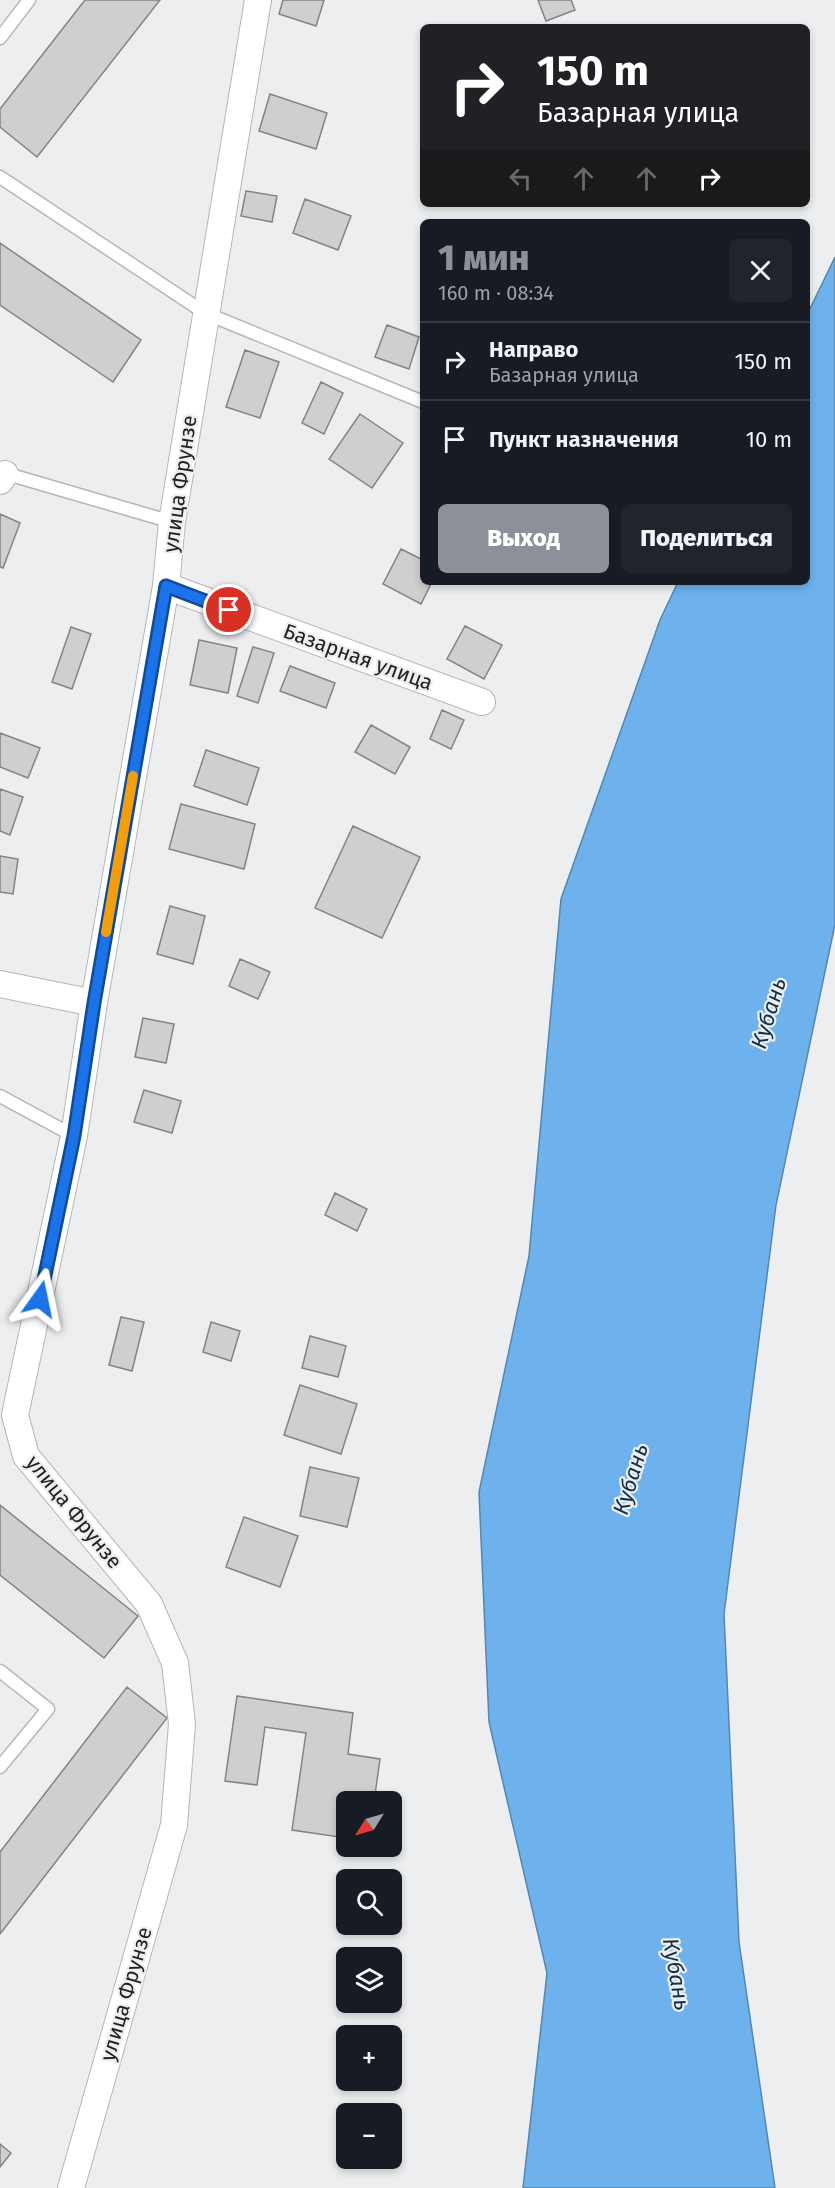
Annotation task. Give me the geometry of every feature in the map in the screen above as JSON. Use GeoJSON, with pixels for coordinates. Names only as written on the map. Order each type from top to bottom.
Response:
{"type":"FeatureCollection","features":[{"type":"Feature","properties":{"kind":"street","name":"улица Фрунзе"},"geometry":{"type":"LineString","coordinates":[[71,2188],[174,1825],[182,1724],[175,1663],[149,1604],[26,1456],[15,1415],[74,1136],[94,1003],[166,586],[172,522],[258,0]]}},
{"type":"Feature","properties":{"kind":"street","name":"Базарная улица"},"geometry":{"type":"LineString","coordinates":[[166,586],[482,702]]}},
{"type":"Feature","properties":{"kind":"street"},"geometry":{"type":"LineString","coordinates":[[0,984],[94,1003]]}},
{"type":"Feature","properties":{"kind":"lane"},"geometry":{"type":"LineString","coordinates":[[0,38],[29,0]]}},
{"type":"Feature","properties":{"kind":"lane"},"geometry":{"type":"LineString","coordinates":[[0,177],[205,313],[420,401]]}},
{"type":"Feature","properties":{"kind":"lane"},"geometry":{"type":"LineString","coordinates":[[2,475],[172,522]]}},
{"type":"Feature","properties":{"kind":"lane"},"geometry":{"type":"LineString","coordinates":[[0,1096],[74,1136]]}},
{"type":"Feature","properties":{"kind":"lane"},"geometry":{"type":"LineString","coordinates":[[0,1671],[48,1709],[0,1767]]}},
{"type":"Feature","properties":{"kind":"water","name":"Кубань"},"geometry":{"type":"Polygon","coordinates":[[[835,257],[835,924],[776,1205],[724,1614],[739,1942],[775,2188],[523,2188],[547,1973],[489,1722],[479,1492],[529,1256],[561,899],[660,620],[677,585],[810,585],[810,309],[835,257]]]}},
{"type":"Feature","properties":{"kind":"building"},"geometry":{"type":"Polygon","coordinates":[[[85,0],[160,0],[37,157],[0,127],[0,109],[85,0]]]}},
{"type":"Feature","properties":{"kind":"building"},"geometry":{"type":"Polygon","coordinates":[[[283,0],[324,0],[316,26],[279,14],[283,0]]]}},
{"type":"Feature","properties":{"kind":"building"},"geometry":{"type":"Polygon","coordinates":[[[538,0],[571,0],[575,10],[546,21],[538,0]]]}},
{"type":"Feature","properties":{"kind":"building"},"geometry":{"type":"Polygon","coordinates":[[[270,94],[327,113],[316,149],[259,131],[270,94]]]}},
{"type":"Feature","properties":{"kind":"building"},"geometry":{"type":"Polygon","coordinates":[[[246,191],[277,196],[272,222],[241,216],[246,191]]]}},
{"type":"Feature","properties":{"kind":"building"},"geometry":{"type":"Polygon","coordinates":[[[305,199],[351,216],[338,250],[293,233],[305,199]]]}},
{"type":"Feature","properties":{"kind":"building"},"geometry":{"type":"Polygon","coordinates":[[[0,243],[141,340],[113,382],[0,305],[0,243]]]}},
{"type":"Feature","properties":{"kind":"building"},"geometry":{"type":"Polygon","coordinates":[[[387,325],[419,337],[409,369],[375,357],[387,325]]]}},
{"type":"Feature","properties":{"kind":"building"},"geometry":{"type":"Polygon","coordinates":[[[245,350],[279,362],[260,418],[226,407],[245,350]]]}},
{"type":"Feature","properties":{"kind":"building"},"geometry":{"type":"Polygon","coordinates":[[[321,382],[343,393],[324,434],[302,423],[321,382]]]}},
{"type":"Feature","properties":{"kind":"building"},"geometry":{"type":"Polygon","coordinates":[[[360,414],[403,443],[372,488],[329,459],[360,414]]]}},
{"type":"Feature","properties":{"kind":"building"},"geometry":{"type":"Polygon","coordinates":[[[0,514],[20,523],[3,568],[0,567],[0,514]]]}},
{"type":"Feature","properties":{"kind":"building"},"geometry":{"type":"Polygon","coordinates":[[[401,549],[420,558],[420,585],[430,585],[421,604],[383,584],[401,549]]]}},
{"type":"Feature","properties":{"kind":"building"},"geometry":{"type":"Polygon","coordinates":[[[465,626],[502,645],[484,679],[447,659],[465,626]]]}},
{"type":"Feature","properties":{"kind":"building"},"geometry":{"type":"Polygon","coordinates":[[[71,627],[91,634],[72,689],[52,682],[71,627]]]}},
{"type":"Feature","properties":{"kind":"building"},"geometry":{"type":"Polygon","coordinates":[[[199,640],[237,648],[228,693],[190,685],[199,640]]]}},
{"type":"Feature","properties":{"kind":"building"},"geometry":{"type":"Polygon","coordinates":[[[253,647],[274,653],[258,703],[237,696],[253,647]]]}},
{"type":"Feature","properties":{"kind":"building"},"geometry":{"type":"Polygon","coordinates":[[[290,666],[335,683],[326,708],[280,691],[290,666]]]}},
{"type":"Feature","properties":{"kind":"building"},"geometry":{"type":"Polygon","coordinates":[[[442,710],[464,720],[451,749],[430,739],[442,710]]]}},
{"type":"Feature","properties":{"kind":"building"},"geometry":{"type":"Polygon","coordinates":[[[371,725],[410,747],[395,774],[355,752],[371,725]]]}},
{"type":"Feature","properties":{"kind":"building"},"geometry":{"type":"Polygon","coordinates":[[[0,733],[40,748],[28,778],[0,767],[0,733]]]}},
{"type":"Feature","properties":{"kind":"building"},"geometry":{"type":"Polygon","coordinates":[[[206,750],[259,768],[247,805],[194,786],[206,750]]]}},
{"type":"Feature","properties":{"kind":"building"},"geometry":{"type":"Polygon","coordinates":[[[0,789],[23,797],[10,835],[0,831],[0,789]]]}},
{"type":"Feature","properties":{"kind":"building"},"geometry":{"type":"Polygon","coordinates":[[[181,804],[255,824],[244,869],[169,849],[181,804]]]}},
{"type":"Feature","properties":{"kind":"building"},"geometry":{"type":"Polygon","coordinates":[[[353,826],[420,857],[382,938],[315,908],[353,826]]]}},
{"type":"Feature","properties":{"kind":"building"},"geometry":{"type":"Polygon","coordinates":[[[0,856],[18,859],[13,894],[0,892],[0,856]]]}},
{"type":"Feature","properties":{"kind":"building"},"geometry":{"type":"Polygon","coordinates":[[[170,906],[205,916],[193,964],[157,954],[170,906]]]}},
{"type":"Feature","properties":{"kind":"building"},"geometry":{"type":"Polygon","coordinates":[[[240,959],[270,972],[258,999],[229,986],[240,959]]]}},
{"type":"Feature","properties":{"kind":"building"},"geometry":{"type":"Polygon","coordinates":[[[143,1018],[174,1024],[166,1063],[135,1057],[143,1018]]]}},
{"type":"Feature","properties":{"kind":"building"},"geometry":{"type":"Polygon","coordinates":[[[144,1090],[181,1101],[172,1133],[134,1122],[144,1090]]]}},
{"type":"Feature","properties":{"kind":"building"},"geometry":{"type":"Polygon","coordinates":[[[335,1193],[367,1209],[357,1231],[325,1215],[335,1193]]]}},
{"type":"Feature","properties":{"kind":"building"},"geometry":{"type":"Polygon","coordinates":[[[121,1317],[144,1322],[132,1371],[109,1365],[121,1317]]]}},
{"type":"Feature","properties":{"kind":"building"},"geometry":{"type":"Polygon","coordinates":[[[211,1322],[240,1331],[231,1361],[203,1352],[211,1322]]]}},
{"type":"Feature","properties":{"kind":"building"},"geometry":{"type":"Polygon","coordinates":[[[310,1336],[346,1346],[338,1377],[302,1368],[310,1336]]]}},
{"type":"Feature","properties":{"kind":"building"},"geometry":{"type":"Polygon","coordinates":[[[300,1385],[357,1404],[341,1454],[284,1435],[300,1385]]]}},
{"type":"Feature","properties":{"kind":"building"},"geometry":{"type":"Polygon","coordinates":[[[310,1467],[359,1478],[347,1527],[300,1516],[310,1467]]]}},
{"type":"Feature","properties":{"kind":"building"},"geometry":{"type":"Polygon","coordinates":[[[0,1505],[138,1616],[104,1658],[0,1575],[0,1505]]]}},
{"type":"Feature","properties":{"kind":"building"},"geometry":{"type":"Polygon","coordinates":[[[244,1517],[298,1536],[280,1587],[226,1567],[244,1517]]]}},
{"type":"Feature","properties":{"kind":"building"},"geometry":{"type":"Polygon","coordinates":[[[127,1687],[167,1718],[0,1934],[0,1852],[127,1687]]]}},
{"type":"Feature","properties":{"kind":"building"},"geometry":{"type":"Polygon","coordinates":[[[237,1696],[353,1713],[348,1754],[380,1759],[376,1791],[336,1791],[336,1837],[292,1830],[306,1733],[265,1727],[257,1785],[225,1781],[237,1696]]]}},
{"type":"Feature","properties":{"kind":"building"},"geometry":{"type":"Polygon","coordinates":[[[0,2144],[11,2153],[0,2167],[0,2144]]]}},
{"type":"Feature","properties":{"kind":"slow traffic"},"geometry":{"type":"LineString","coordinates":[[106,932],[133,776]]}},
{"type":"Feature","properties":{"kind":"route"},"geometry":{"type":"LineString","coordinates":[[40,1299],[74,1136],[94,1003],[166,586],[229,610]]}}]}
